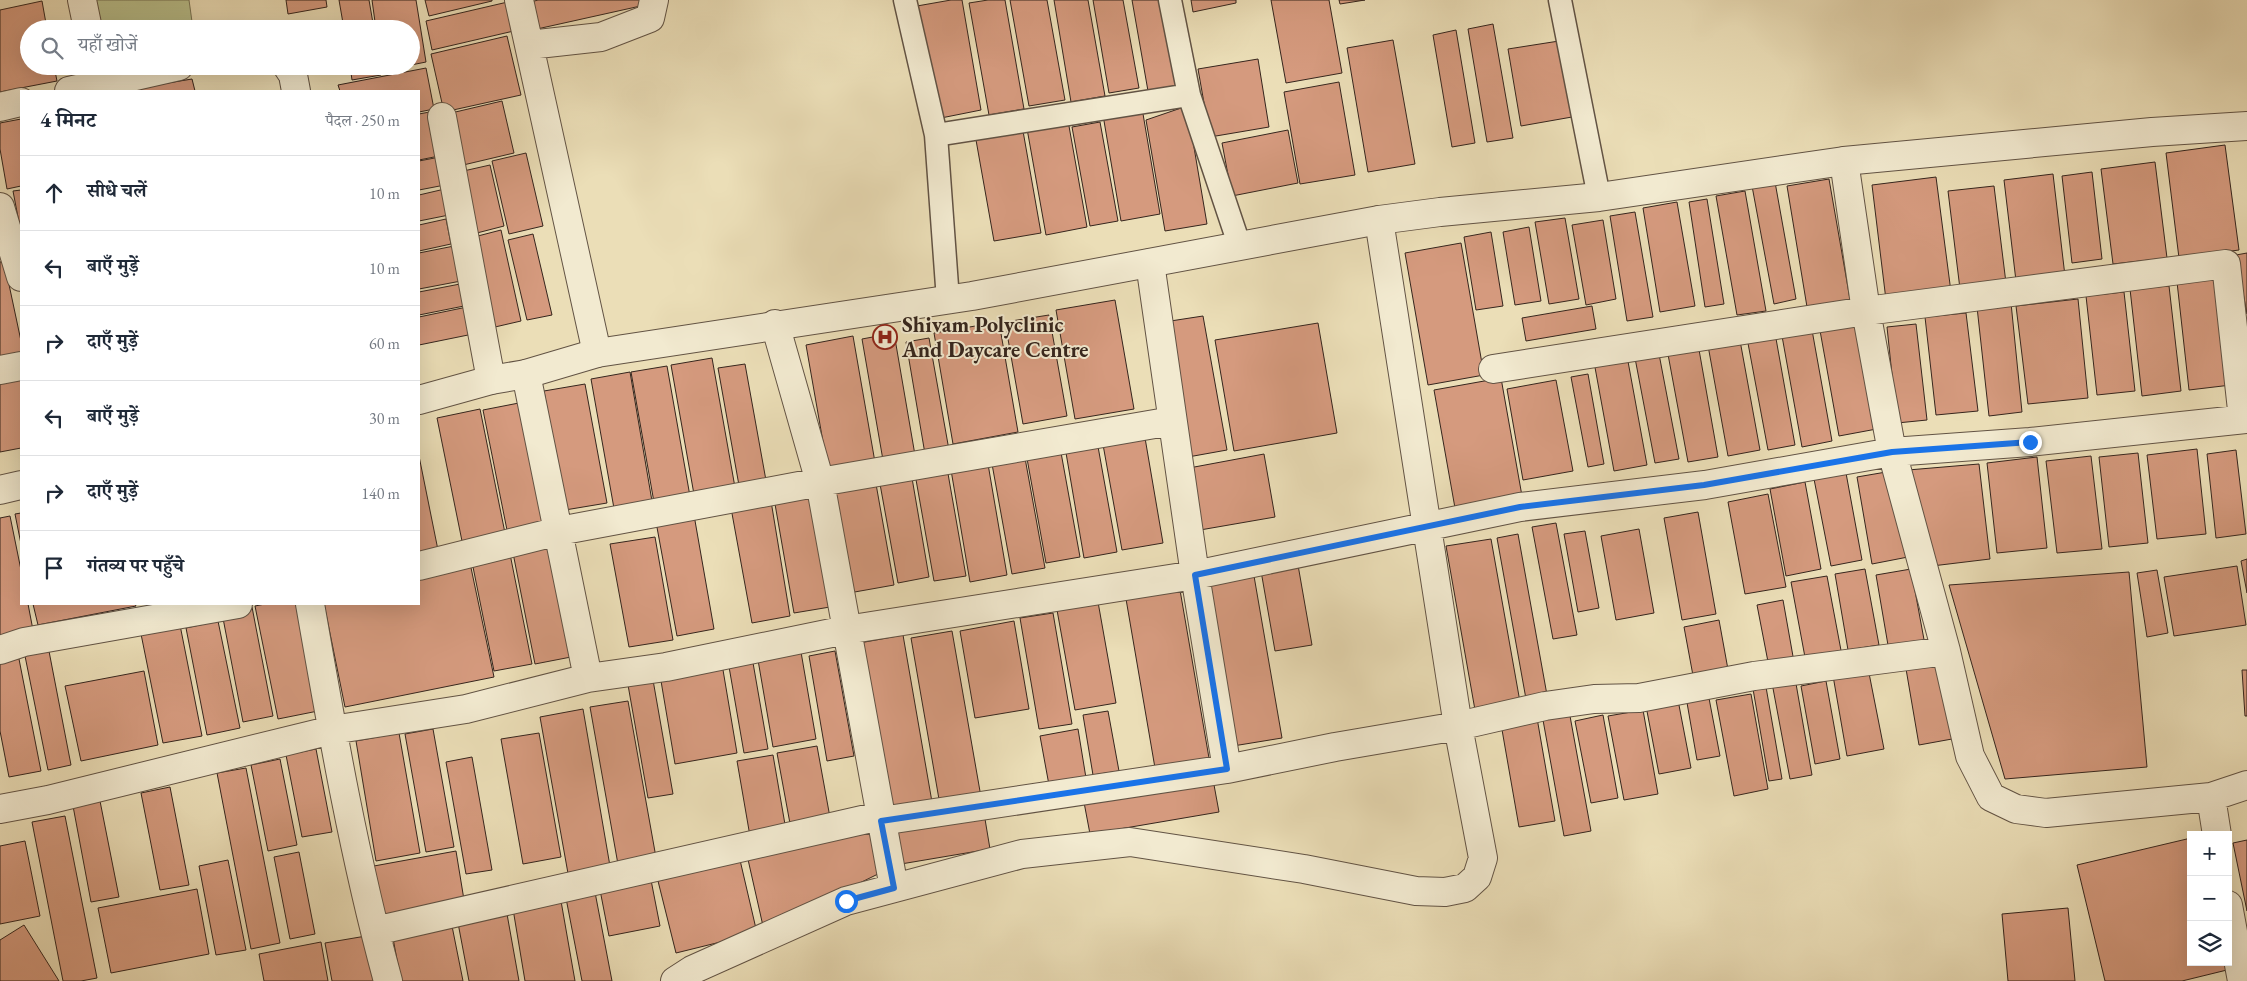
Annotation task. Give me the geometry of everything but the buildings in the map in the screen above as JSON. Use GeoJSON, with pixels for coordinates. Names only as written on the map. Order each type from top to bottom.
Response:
{"type":"FeatureCollection","features":[{"type":"Feature","properties":{"kind":"street"},"geometry":{"type":"LineString","coordinates":[[82,0],[86,20]]}},
{"type":"Feature","properties":{"kind":"street"},"geometry":{"type":"LineString","coordinates":[[519,0],[597,353]]}},
{"type":"Feature","properties":{"kind":"street"},"geometry":{"type":"LineString","coordinates":[[529,44],[601,37],[650,18],[654,0]]}},
{"type":"Feature","properties":{"kind":"street"},"geometry":{"type":"LineString","coordinates":[[71,90],[98,75]]}},
{"type":"Feature","properties":{"kind":"street"},"geometry":{"type":"LineString","coordinates":[[292,75],[296,90]]}},
{"type":"Feature","properties":{"kind":"street"},"geometry":{"type":"LineString","coordinates":[[0,107],[20,102]]}},
{"type":"Feature","properties":{"kind":"street"},"geometry":{"type":"LineString","coordinates":[[442,117],[491,380]]}},
{"type":"Feature","properties":{"kind":"street"},"geometry":{"type":"LineString","coordinates":[[420,400],[491,380],[526,374],[597,353],[775,324],[948,300],[1379,220],[1440,212],[1599,197],[1844,161],[2152,132],[2247,126]]}},
{"type":"Feature","properties":{"kind":"street"},"geometry":{"type":"LineString","coordinates":[[1844,161],[1866,311],[1892,452],[1946,651],[1970,756],[1991,797],[2016,809],[2046,813],[2211,797],[2247,785]]}},
{"type":"Feature","properties":{"kind":"street"},"geometry":{"type":"LineString","coordinates":[[0,207],[6,245],[20,275]]}},
{"type":"Feature","properties":{"kind":"street"},"geometry":{"type":"LineString","coordinates":[[675,981],[692,970],[846,901],[1022,854],[1130,842],[1304,869],[1416,891],[1445,892],[1465,888],[1477,878],[1483,858],[1458,726],[1379,220]]}},
{"type":"Feature","properties":{"kind":"street"},"geometry":{"type":"LineString","coordinates":[[1150,263],[1195,575],[1227,769]]}},
{"type":"Feature","properties":{"kind":"street"},"geometry":{"type":"LineString","coordinates":[[0,809],[48,800],[332,730],[466,708],[588,678],[666,667],[846,630],[1195,575],[1520,507],[1704,485],[1892,452],[2030,442],[2245,419],[2226,264],[1866,311],[1493,370]]}},
{"type":"Feature","properties":{"kind":"street"},"geometry":{"type":"LineString","coordinates":[[775,324],[820,482],[894,888]]}},
{"type":"Feature","properties":{"kind":"street"},"geometry":{"type":"LineString","coordinates":[[0,370],[20,366]]}},
{"type":"Feature","properties":{"kind":"street"},"geometry":{"type":"LineString","coordinates":[[526,374],[588,678]]}},
{"type":"Feature","properties":{"kind":"street"},"geometry":{"type":"LineString","coordinates":[[420,566],[559,531],[820,482],[1172,421]]}},
{"type":"Feature","properties":{"kind":"street"},"geometry":{"type":"LineString","coordinates":[[0,490],[20,485]]}},
{"type":"Feature","properties":{"kind":"street"},"geometry":{"type":"LineString","coordinates":[[0,650],[24,642],[232,605]]}},
{"type":"Feature","properties":{"kind":"street"},"geometry":{"type":"LineString","coordinates":[[310,605],[332,730],[374,931],[388,981]]}},
{"type":"Feature","properties":{"kind":"street"},"geometry":{"type":"LineString","coordinates":[[374,931],[880,819],[1227,769],[1335,746],[1458,726],[1545,706],[1594,698],[1639,698],[1754,676],[1946,651]]}},
{"type":"Feature","properties":{"kind":"street"},"geometry":{"type":"LineString","coordinates":[[2211,797],[2216,831]]}},
{"type":"Feature","properties":{"kind":"street"},"geometry":{"type":"LineString","coordinates":[[2231,921],[2242,981]]}},
{"type":"Feature","properties":{"kind":"lane"},"geometry":{"type":"LineString","coordinates":[[904,0],[936,135],[948,300]]}},
{"type":"Feature","properties":{"kind":"lane"},"geometry":{"type":"LineString","coordinates":[[1170,0],[1189,94],[1240,246]]}},
{"type":"Feature","properties":{"kind":"lane"},"geometry":{"type":"LineString","coordinates":[[1560,0],[1599,197]]}},
{"type":"Feature","properties":{"kind":"lane"},"geometry":{"type":"LineString","coordinates":[[936,135],[1189,94]]}},
{"type":"Feature","properties":{"kind":"green space"},"geometry":{"type":"Polygon","coordinates":[[[92,0],[189,0],[192,20],[95,20],[92,0]]]}},
{"type":"Feature","properties":{"kind":"place","name":"Shivam Polyclinic And Daycare Centre"},"geometry":{"type":"Point","coordinates":[885,337]}},
{"type":"Feature","properties":{"kind":"route"},"geometry":{"type":"LineString","coordinates":[[846,901],[894,888],[881,821],[1227,769],[1195,575],[1294,556],[1520,507],[1704,485],[1892,452],[2030,442]]}}]}
